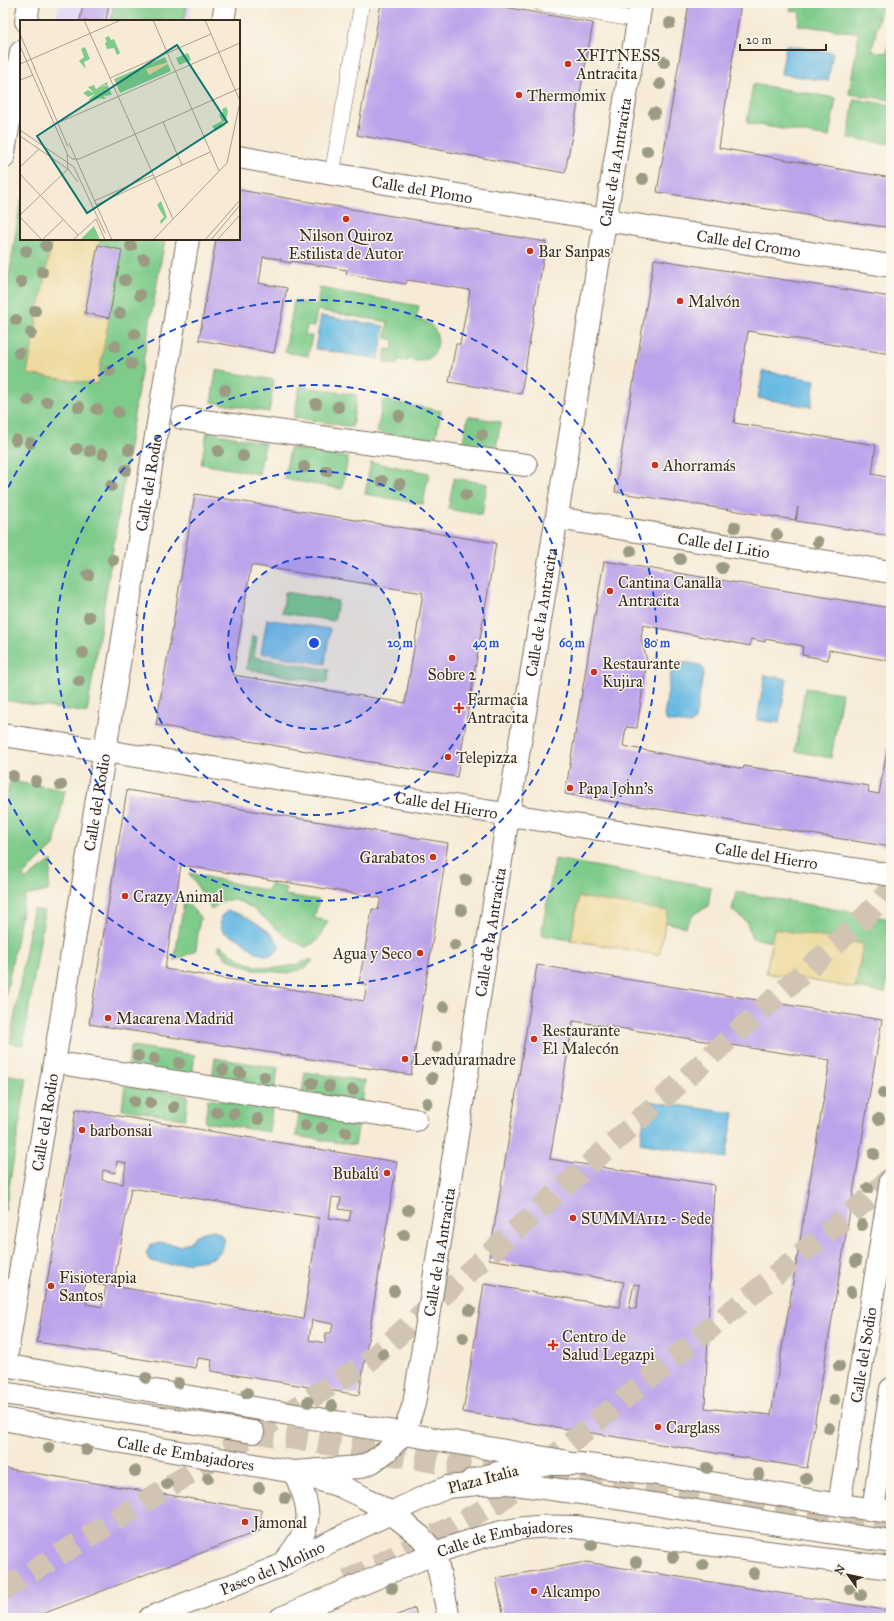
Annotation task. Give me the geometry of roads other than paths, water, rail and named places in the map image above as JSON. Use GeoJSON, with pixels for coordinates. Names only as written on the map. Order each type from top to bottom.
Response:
{"type":"FeatureCollection","features":[{"type":"Feature","properties":{"kind":"main road"},"geometry":{"type":"LineString","coordinates":[[26,20],[29,3]]}},
{"type":"Feature","properties":{"kind":"main road"},"geometry":{"type":"LineString","coordinates":[[224,20],[226,3]]}},
{"type":"Feature","properties":{"kind":"main road","name":"Calle de la Antracita"},"geometry":{"type":"LineString","coordinates":[[404,1433],[416,1397],[461,1126],[509,815],[640,11]]}},
{"type":"Feature","properties":{"kind":"main road"},"geometry":{"type":"LineString","coordinates":[[3,158],[20,59]]}},
{"type":"Feature","properties":{"kind":"main road","name":"Calle del Plomo"},"geometry":{"type":"LineString","coordinates":[[240,157],[606,220]]}},
{"type":"Feature","properties":{"kind":"main road","name":"Calle del Cromo"},"geometry":{"type":"LineString","coordinates":[[606,220],[891,266]]}},
{"type":"Feature","properties":{"kind":"main road","name":"Calle del Rodio"},"geometry":{"type":"LineString","coordinates":[[4,1365],[188,240]]}},
{"type":"Feature","properties":{"kind":"main road"},"geometry":{"type":"LineString","coordinates":[[182,418],[526,464]]}},
{"type":"Feature","properties":{"kind":"main road","name":"Calle del Litio"},"geometry":{"type":"LineString","coordinates":[[557,518],[891,572]]}},
{"type":"Feature","properties":{"kind":"main road","name":"Calle del Hierro"},"geometry":{"type":"LineString","coordinates":[[3,735],[891,874]]}},
{"type":"Feature","properties":{"kind":"main road"},"geometry":{"type":"LineString","coordinates":[[71,1065],[416,1120]]}},
{"type":"Feature","properties":{"kind":"main road","name":"Calle del Sodio"},"geometry":{"type":"LineString","coordinates":[[839,1505],[891,1182]]}},
{"type":"Feature","properties":{"kind":"main road"},"geometry":{"type":"LineString","coordinates":[[4,1365],[580,1464],[658,1474],[882,1511]]}},
{"type":"Feature","properties":{"kind":"main road","name":"Calle del Sodio"},"geometry":{"type":"LineString","coordinates":[[882,1511],[891,1389]]}},
{"type":"Feature","properties":{"kind":"main road"},"geometry":{"type":"LineString","coordinates":[[3,1393],[253,1432]]}},
{"type":"Feature","properties":{"kind":"main road","name":"Calle de Embajadores"},"geometry":{"type":"LineString","coordinates":[[3,1419],[133,1444],[294,1472],[340,1486],[391,1513],[414,1531],[435,1553],[468,1541],[497,1533],[535,1527],[576,1527],[891,1568]]}},
{"type":"Feature","properties":{"kind":"main road"},"geometry":{"type":"LineString","coordinates":[[280,1566],[296,1548],[305,1531],[309,1515],[304,1493],[294,1472],[359,1467],[372,1462],[387,1451],[404,1433]]}},
{"type":"Feature","properties":{"kind":"main road","name":"Plaza Italia"},"geometry":{"type":"LineString","coordinates":[[391,1513],[448,1487],[508,1470],[550,1464],[580,1464]]}},
{"type":"Feature","properties":{"kind":"main road"},"geometry":{"type":"LineString","coordinates":[[448,1487],[508,1482],[891,1542]]}},
{"type":"Feature","properties":{"kind":"main road","name":"Paseo del Molino"},"geometry":{"type":"LineString","coordinates":[[150,1618],[280,1566],[391,1513]]}},
{"type":"Feature","properties":{"kind":"main road"},"geometry":{"type":"LineString","coordinates":[[281,1618],[435,1553],[449,1618]]}},
{"type":"Feature","properties":{"kind":"lane"},"geometry":{"type":"LineString","coordinates":[[332,174],[362,3]]}},
{"type":"Feature","properties":{"kind":"lane"},"geometry":{"type":"LineString","coordinates":[[540,3],[640,11]]}},
{"type":"Feature","properties":{"kind":"water"},"geometry":{"type":"Polygon","coordinates":[[[786,45],[833,53],[828,81],[781,74],[786,45]]]}},
{"type":"Feature","properties":{"kind":"water"},"geometry":{"type":"Polygon","coordinates":[[[321,316],[384,326],[379,359],[315,349],[321,316]]]}},
{"type":"Feature","properties":{"kind":"water"},"geometry":{"type":"Polygon","coordinates":[[[763,371],[815,380],[811,407],[758,398],[763,371]]]}},
{"type":"Feature","properties":{"kind":"water"},"geometry":{"type":"Polygon","coordinates":[[[267,619],[330,629],[325,664],[261,653],[267,619]]]}},
{"type":"Feature","properties":{"kind":"water"},"geometry":{"type":"Polygon","coordinates":[[[677,661],[700,665],[704,670],[695,720],[690,724],[667,721],[664,716],[672,665],[677,661]]]}},
{"type":"Feature","properties":{"kind":"water"},"geometry":{"type":"Polygon","coordinates":[[[765,675],[787,679],[779,723],[757,720],[765,675]]]}},
{"type":"Feature","properties":{"kind":"water"},"geometry":{"type":"Polygon","coordinates":[[[227,911],[248,918],[264,928],[276,939],[279,944],[278,950],[272,955],[261,954],[241,940],[223,932],[220,923],[221,916],[227,911]]]}},
{"type":"Feature","properties":{"kind":"water"},"geometry":{"type":"Polygon","coordinates":[[[647,1101],[734,1113],[726,1158],[640,1143],[647,1101]]]}},
{"type":"Feature","properties":{"kind":"water"},"geometry":{"type":"Polygon","coordinates":[[[214,1230],[225,1239],[220,1252],[215,1257],[206,1260],[170,1265],[150,1261],[146,1254],[150,1245],[159,1242],[180,1246],[191,1241],[195,1236],[214,1230]]]}},
{"type":"Feature","properties":{"kind":"tunnel"},"geometry":{"type":"LineString","coordinates":[[3,1590],[367,1363],[859,923],[891,889]]}},
{"type":"Feature","properties":{"kind":"tunnel"},"geometry":{"type":"LineString","coordinates":[[347,1581],[497,1503],[868,1199],[891,1177]]}},
{"type":"Feature","properties":{"kind":"tunnel"},"geometry":{"type":"LineString","coordinates":[[253,1432],[466,1467],[780,1506],[891,1524]]}},
{"type":"Feature","properties":{"kind":"place","name":"XFITNESS Antracita"},"geometry":{"type":"Point","coordinates":[568,64]}},
{"type":"Feature","properties":{"kind":"place","name":"Thermomix"},"geometry":{"type":"Point","coordinates":[519,95]}},
{"type":"Feature","properties":{"kind":"place","name":"Nilson Quiroz Estilista de Autor"},"geometry":{"type":"Point","coordinates":[346,219]}},
{"type":"Feature","properties":{"kind":"place","name":"Bar Sanpas"},"geometry":{"type":"Point","coordinates":[530,251]}},
{"type":"Feature","properties":{"kind":"place","name":"Malvón"},"geometry":{"type":"Point","coordinates":[680,301]}},
{"type":"Feature","properties":{"kind":"place","name":"Ahorramás"},"geometry":{"type":"Point","coordinates":[655,465]}},
{"type":"Feature","properties":{"kind":"place","name":"Cantina Canalla Antracita"},"geometry":{"type":"Point","coordinates":[610,591]}},
{"type":"Feature","properties":{"kind":"place","name":"Sobre 2"},"geometry":{"type":"Point","coordinates":[452,658]}},
{"type":"Feature","properties":{"kind":"place","name":"Restaurante Kujira"},"geometry":{"type":"Point","coordinates":[594,672]}},
{"type":"Feature","properties":{"kind":"place","name":"Farmacia Antracita"},"geometry":{"type":"Point","coordinates":[459,708]}},
{"type":"Feature","properties":{"kind":"place","name":"Telepizza"},"geometry":{"type":"Point","coordinates":[448,757]}},
{"type":"Feature","properties":{"kind":"place","name":"Papa John's"},"geometry":{"type":"Point","coordinates":[570,788]}},
{"type":"Feature","properties":{"kind":"place","name":"Garabatos"},"geometry":{"type":"Point","coordinates":[433,857]}},
{"type":"Feature","properties":{"kind":"place","name":"Crazy Animal"},"geometry":{"type":"Point","coordinates":[125,896]}},
{"type":"Feature","properties":{"kind":"place","name":"Agua y Seco"},"geometry":{"type":"Point","coordinates":[420,953]}},
{"type":"Feature","properties":{"kind":"place","name":"Macarena Madrid"},"geometry":{"type":"Point","coordinates":[108,1018]}},
{"type":"Feature","properties":{"kind":"place","name":"Restaurante El Malecón"},"geometry":{"type":"Point","coordinates":[534,1039]}},
{"type":"Feature","properties":{"kind":"place","name":"Levaduramadre"},"geometry":{"type":"Point","coordinates":[405,1059]}},
{"type":"Feature","properties":{"kind":"place","name":"barbonsai"},"geometry":{"type":"Point","coordinates":[82,1130]}},
{"type":"Feature","properties":{"kind":"place","name":"Bubalú"},"geometry":{"type":"Point","coordinates":[387,1173]}},
{"type":"Feature","properties":{"kind":"place","name":"SUMMA112 - Sede"},"geometry":{"type":"Point","coordinates":[573,1218]}},
{"type":"Feature","properties":{"kind":"place","name":"Fisioterapia Santos"},"geometry":{"type":"Point","coordinates":[51,1286]}},
{"type":"Feature","properties":{"kind":"place","name":"Centro de Salud Legazpi"},"geometry":{"type":"Point","coordinates":[553,1345]}},
{"type":"Feature","properties":{"kind":"place","name":"Carglass"},"geometry":{"type":"Point","coordinates":[658,1427]}},
{"type":"Feature","properties":{"kind":"place","name":"Jamonal"},"geometry":{"type":"Point","coordinates":[245,1522]}},
{"type":"Feature","properties":{"kind":"place","name":"Alcampo"},"geometry":{"type":"Point","coordinates":[534,1591]}}]}
